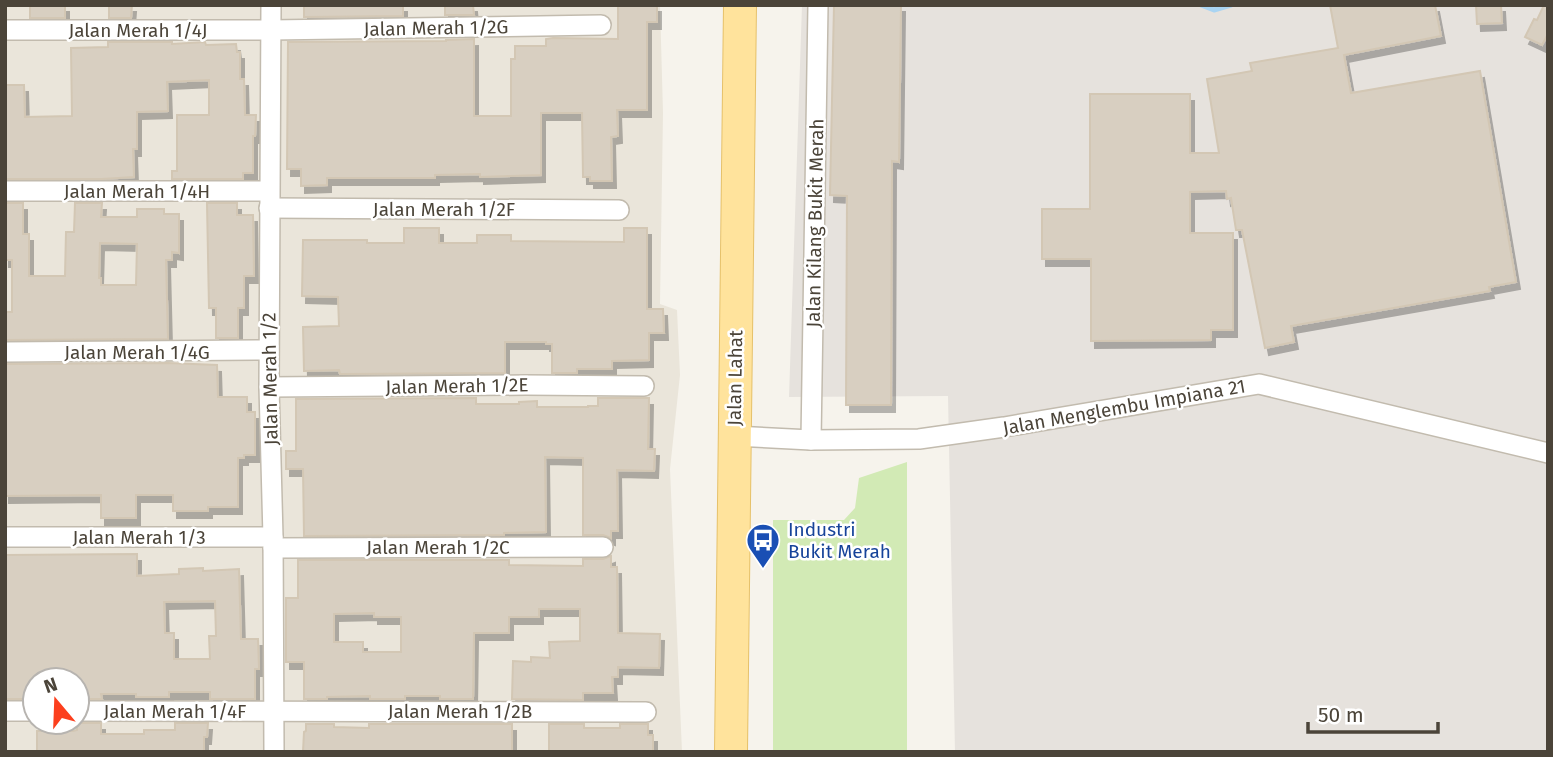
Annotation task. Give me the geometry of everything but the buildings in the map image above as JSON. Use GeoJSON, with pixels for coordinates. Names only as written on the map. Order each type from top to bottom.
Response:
{"type":"FeatureCollection","features":[{"type":"Feature","properties":{"kind":"main road","name":"Jalan Lahat"},"geometry":{"type":"LineString","coordinates":[[731,752],[740,5]]}},
{"type":"Feature","properties":{"kind":"street","name":"Jalan Merah 1/2"},"geometry":{"type":"LineString","coordinates":[[271,5],[269,387],[274,752]]}},
{"type":"Feature","properties":{"kind":"street","name":"Jalan Kilang Bukit Merah"},"geometry":{"type":"LineString","coordinates":[[811,440],[818,5]]}},
{"type":"Feature","properties":{"kind":"street","name":"Jalan Merah 1/2G"},"geometry":{"type":"LineString","coordinates":[[271,30],[601,25]]}},
{"type":"Feature","properties":{"kind":"street","name":"Jalan Merah 1/4J"},"geometry":{"type":"LineString","coordinates":[[5,30],[271,30]]}},
{"type":"Feature","properties":{"kind":"street","name":"Jalan Merah 1/4H"},"geometry":{"type":"LineString","coordinates":[[5,191],[269,200]]}},
{"type":"Feature","properties":{"kind":"street","name":"Jalan Merah 1/2F"},"geometry":{"type":"LineString","coordinates":[[269,200],[619,210]]}},
{"type":"Feature","properties":{"kind":"street","name":"Jalan Merah 1/4G"},"geometry":{"type":"LineString","coordinates":[[5,352],[269,350]]}},
{"type":"Feature","properties":{"kind":"street","name":"Jalan Menglembu Impiana 21"},"geometry":{"type":"LineString","coordinates":[[734,436],[811,440],[919,439],[1259,384],[1548,453]]}},
{"type":"Feature","properties":{"kind":"street","name":"Jalan Merah 1/2E"},"geometry":{"type":"LineString","coordinates":[[269,387],[645,386]]}},
{"type":"Feature","properties":{"kind":"street","name":"Jalan Merah 1/3"},"geometry":{"type":"LineString","coordinates":[[5,537],[273,542]]}},
{"type":"Feature","properties":{"kind":"street","name":"Jalan Merah 1/2C"},"geometry":{"type":"LineString","coordinates":[[273,542],[603,547]]}},
{"type":"Feature","properties":{"kind":"street","name":"Jalan Merah 1/4F"},"geometry":{"type":"LineString","coordinates":[[91,711],[274,710]]}},
{"type":"Feature","properties":{"kind":"street","name":"Jalan Merah 1/2B"},"geometry":{"type":"LineString","coordinates":[[274,710],[646,712]]}},
{"type":"Feature","properties":{"kind":"shaded area"},"geometry":{"type":"Polygon","coordinates":[[[5,5],[660,5],[663,113],[660,304],[677,310],[680,375],[670,469],[682,752],[5,752],[5,5]]]}},
{"type":"Feature","properties":{"kind":"shaded area"},"geometry":{"type":"Polygon","coordinates":[[[802,5],[1548,5],[1548,752],[955,752],[948,396],[789,397],[802,5]]]}},
{"type":"Feature","properties":{"kind":"green space"},"geometry":{"type":"Polygon","coordinates":[[[907,462],[907,752],[773,752],[773,520],[844,520],[855,508],[859,478],[907,462]]]}},
{"type":"Feature","properties":{"kind":"waterway"},"geometry":{"type":"LineString","coordinates":[[1201,5],[1214,10],[1231,5]]}},
{"type":"Feature","properties":{"kind":"place","name":"Industri Bukit Merah"},"geometry":{"type":"Point","coordinates":[763,570]}}]}
